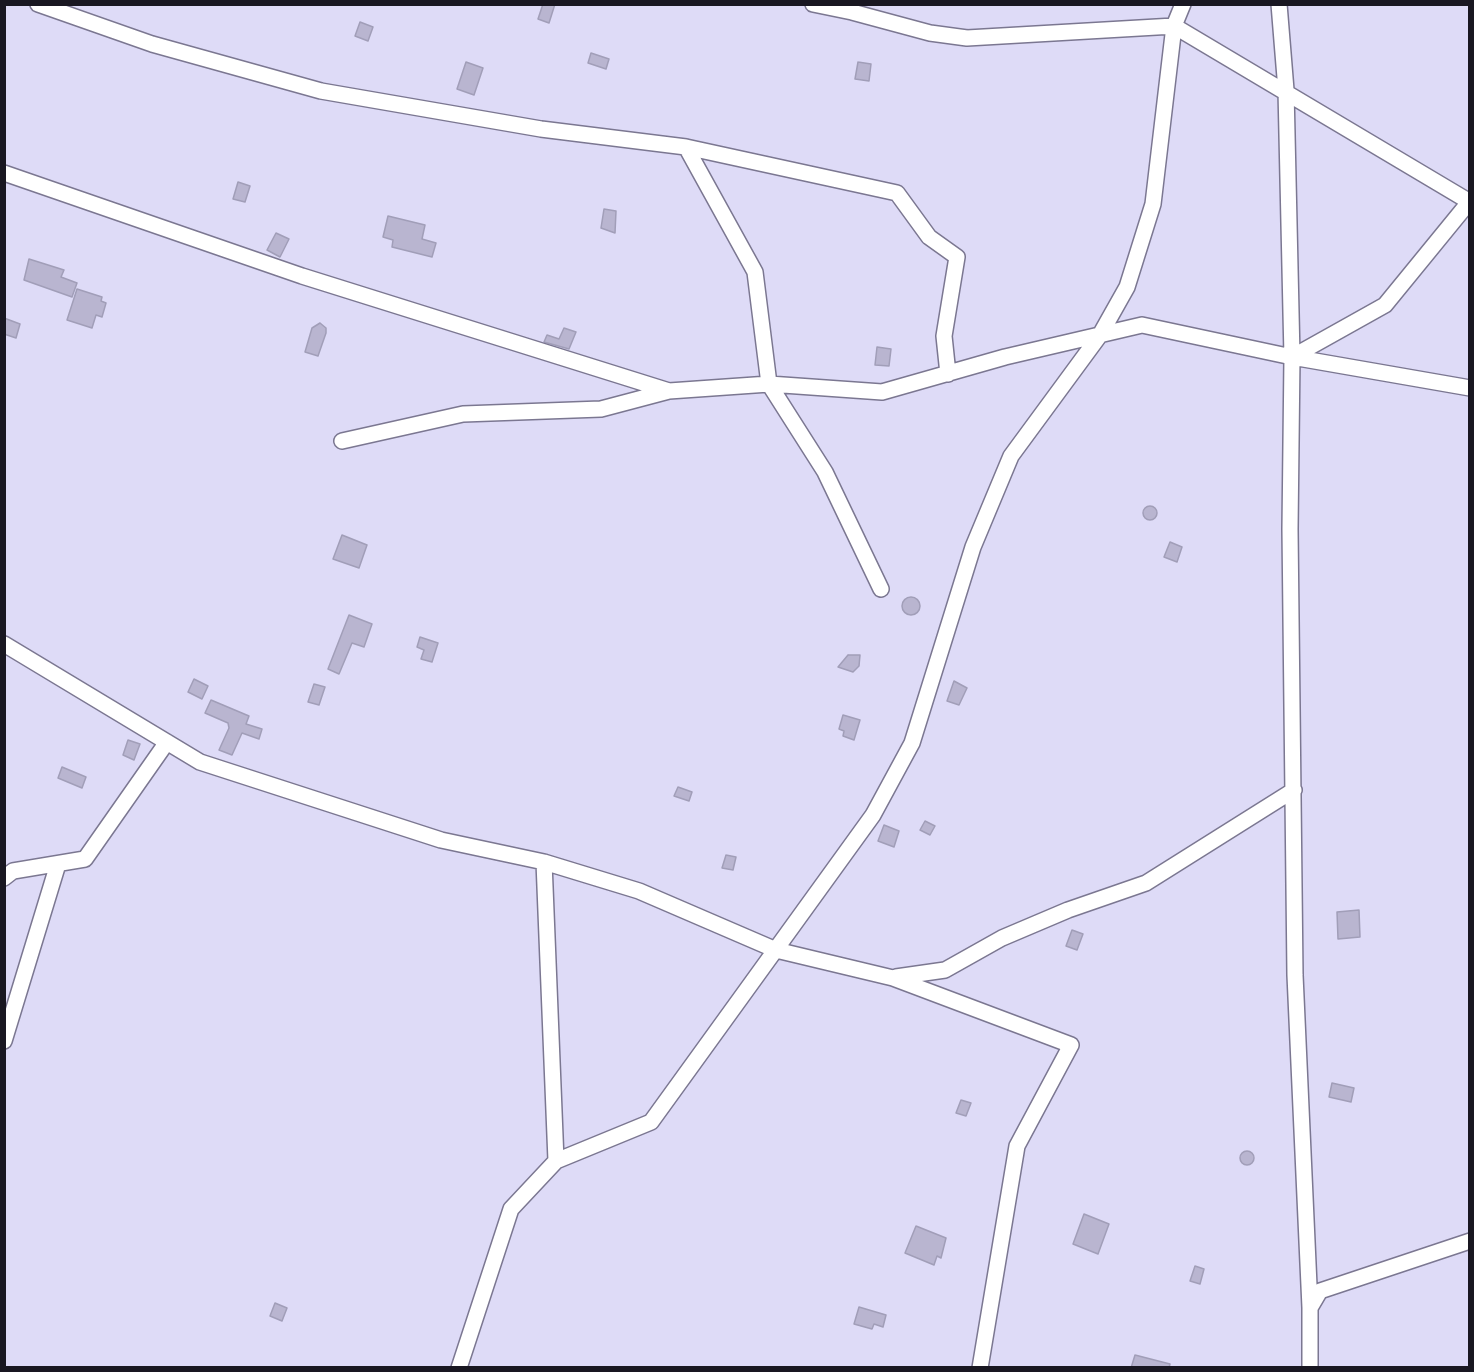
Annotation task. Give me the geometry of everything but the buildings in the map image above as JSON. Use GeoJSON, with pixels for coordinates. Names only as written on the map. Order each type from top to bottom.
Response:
{"type":"FeatureCollection","features":[{"type":"Feature","properties":{"kind":"street"},"geometry":{"type":"LineString","coordinates":[[38,4],[152,44],[321,91],[541,129],[687,147],[897,193],[929,237],[957,257],[944,336],[948,374]]}},
{"type":"Feature","properties":{"kind":"street"},"geometry":{"type":"LineString","coordinates":[[813,4],[930,33],[967,38],[1174,26],[1286,90],[1469,202],[1385,305],[1292,357]]}},
{"type":"Feature","properties":{"kind":"street"},"geometry":{"type":"LineString","coordinates":[[459,1368],[511,1209],[556,1161],[651,1122],[873,815],[912,743],[973,547],[1011,456],[1100,335],[1127,287],[1153,204],[1174,26],[1182,4]]}},
{"type":"Feature","properties":{"kind":"street"},"geometry":{"type":"LineString","coordinates":[[1279,4],[1286,90],[1292,357],[1290,529],[1295,975],[1310,1308],[1310,1368]]}},
{"type":"Feature","properties":{"kind":"street"},"geometry":{"type":"LineString","coordinates":[[687,147],[755,272],[769,384],[825,472],[881,589]]}},
{"type":"Feature","properties":{"kind":"street"},"geometry":{"type":"LineString","coordinates":[[4,173],[302,276],[669,391]]}},
{"type":"Feature","properties":{"kind":"street"},"geometry":{"type":"LineString","coordinates":[[342,441],[463,414],[601,409],[669,391],[769,384],[882,392],[1142,325],[1292,357],[1470,388]]}},
{"type":"Feature","properties":{"kind":"street"},"geometry":{"type":"LineString","coordinates":[[4,644],[200,762],[419,833],[544,862],[639,891],[776,950],[892,978],[1071,1045],[1017,1146],[980,1368]]}},
{"type":"Feature","properties":{"kind":"street"},"geometry":{"type":"LineString","coordinates":[[4,878],[13,871],[86,859],[167,742]]}},
{"type":"Feature","properties":{"kind":"street"},"geometry":{"type":"LineString","coordinates":[[892,978],[945,970],[1002,938],[1068,910],[1146,884],[1294,790]]}},
{"type":"Feature","properties":{"kind":"street"},"geometry":{"type":"LineString","coordinates":[[544,862],[556,1161]]}},
{"type":"Feature","properties":{"kind":"street"},"geometry":{"type":"LineString","coordinates":[[4,1041],[58,864]]}},
{"type":"Feature","properties":{"kind":"street"},"geometry":{"type":"LineString","coordinates":[[1310,1308],[1320,1291],[1470,1241]]}}]}
